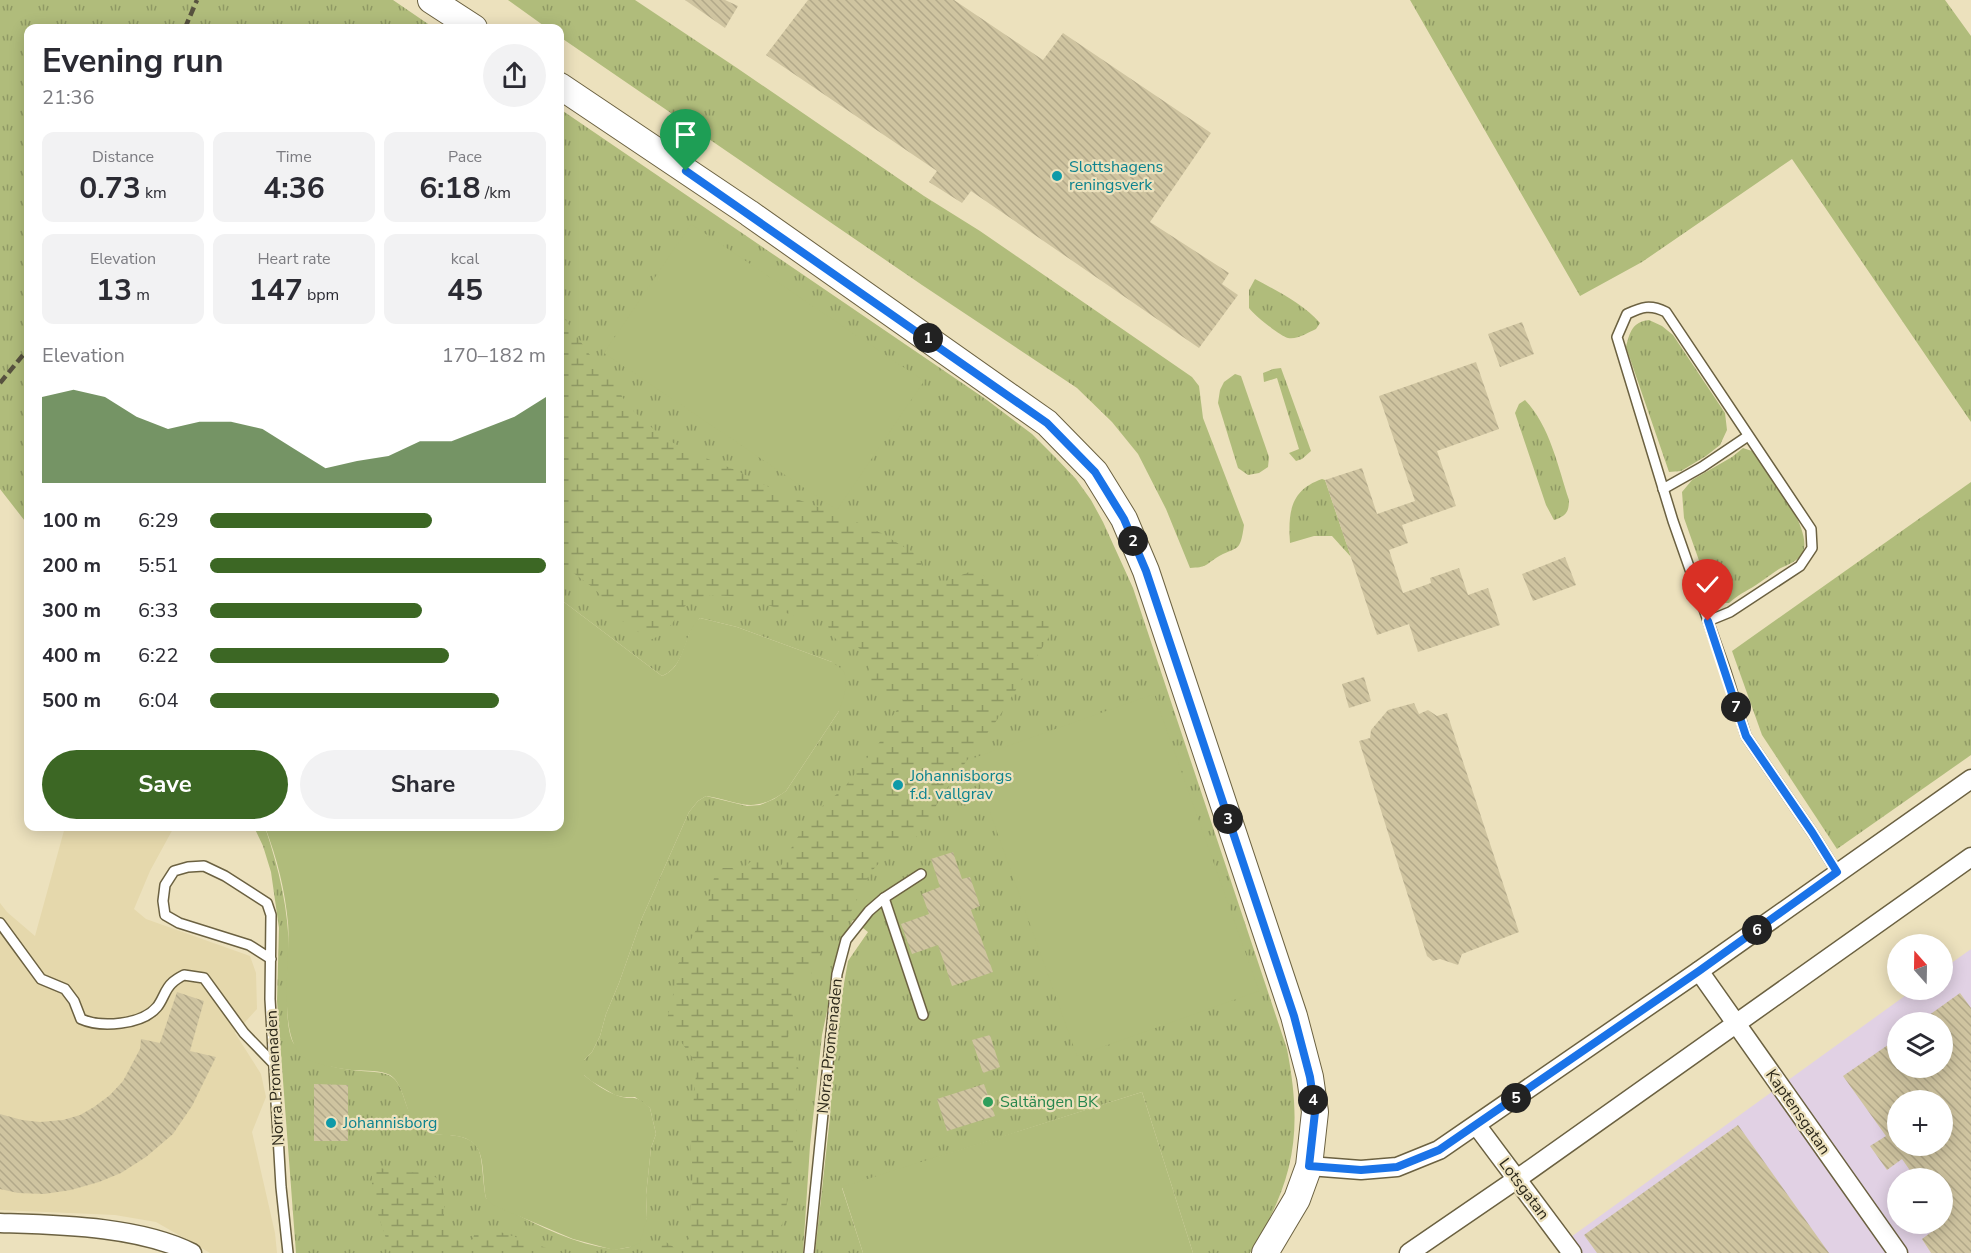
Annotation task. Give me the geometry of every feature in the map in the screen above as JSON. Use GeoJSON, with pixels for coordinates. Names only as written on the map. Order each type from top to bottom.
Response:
{"type":"FeatureCollection","features":[{"type":"Feature","properties":{"kind":"street"},"geometry":{"type":"LineString","coordinates":[[431,0],[468,24]]}},
{"type":"Feature","properties":{"kind":"street"},"geometry":{"type":"LineString","coordinates":[[564,89],[759,220],[1047,423],[1095,472],[1124,519],[1146,571],[1294,1016],[1310,1077],[1315,1112],[1309,1166],[1297,1199],[1265,1253]]}},
{"type":"Feature","properties":{"kind":"street"},"geometry":{"type":"LineString","coordinates":[[1309,1166],[1361,1170],[1397,1167],[1439,1150],[1699,971],[1837,872],[1968,786]]}},
{"type":"Feature","properties":{"kind":"street"},"geometry":{"type":"LineString","coordinates":[[1409,1253],[1971,857]]}},
{"type":"Feature","properties":{"kind":"street","name":"Kaptensgatan"},"geometry":{"type":"LineString","coordinates":[[1699,971],[1898,1253]]}},
{"type":"Feature","properties":{"kind":"street","name":"Lotsgatan"},"geometry":{"type":"LineString","coordinates":[[1477,1126],[1572,1253]]}},
{"type":"Feature","properties":{"kind":"street"},"geometry":{"type":"LineString","coordinates":[[0,1223],[141,1235],[192,1253]]}},
{"type":"Feature","properties":{"kind":"lane"},"geometry":{"type":"LineString","coordinates":[[1708,621],[1730,612],[1800,566],[1812,548],[1811,529],[1666,312],[1654,306],[1643,306],[1627,314],[1617,337],[1663,489],[1746,736],[1837,872]]}},
{"type":"Feature","properties":{"kind":"lane"},"geometry":{"type":"LineString","coordinates":[[1663,489],[1702,467],[1748,436]]}},
{"type":"Feature","properties":{"kind":"lane","name":"Norra Promenaden"},"geometry":{"type":"LineString","coordinates":[[271,959],[249,945],[179,923],[165,915],[163,901],[165,885],[174,871],[204,866],[225,876],[267,903],[271,915],[271,959],[270,999],[280,1187],[288,1253]]}},
{"type":"Feature","properties":{"kind":"lane","name":"Norra Promenaden"},"geometry":{"type":"LineString","coordinates":[[809,1253],[837,974],[846,940],[869,911],[884,898],[921,874]]}},
{"type":"Feature","properties":{"kind":"lane"},"geometry":{"type":"LineString","coordinates":[[884,898],[923,1015]]}},
{"type":"Feature","properties":{"kind":"lane"},"geometry":{"type":"LineString","coordinates":[[0,923],[41,979],[65,989],[74,1001],[81,1019],[93,1024],[121,1023],[146,1017],[158,1006],[171,983],[184,975],[204,978],[244,1033],[275,1065]]}},
{"type":"Feature","properties":{"kind":"shaded area"},"geometry":{"type":"Polygon","coordinates":[[[64,831],[172,831],[150,871],[134,909],[146,919],[250,956],[256,973],[257,1009],[235,1033],[261,1074],[266,1097],[252,1132],[275,1233],[277,1253],[210,1253],[156,1222],[115,1215],[0,1210],[0,903],[35,936],[64,831]]]}},
{"type":"Feature","properties":{"kind":"shaded area"},"geometry":{"type":"Polygon","coordinates":[[[1971,949],[1971,1253],[1572,1253],[1564,1242],[1899,1000],[1953,1000],[1953,962],[1971,949]]]}},
{"type":"Feature","properties":{"kind":"green space"},"geometry":{"type":"Polygon","coordinates":[[[0,0],[393,0],[428,24],[24,24],[24,520],[0,489],[0,0]]]}},
{"type":"Feature","properties":{"kind":"green space"},"geometry":{"type":"Polygon","coordinates":[[[508,0],[635,0],[924,196],[980,231],[1192,377],[1199,386],[1203,418],[1244,525],[1239,545],[1205,566],[1190,568],[1166,509],[1138,454],[1112,422],[1077,388],[922,285],[564,40],[564,24],[541,24],[508,0]]]}},
{"type":"Feature","properties":{"kind":"green space"},"geometry":{"type":"Polygon","coordinates":[[[1410,0],[1945,0],[1971,36],[1971,422],[1792,159],[1642,262],[1580,296],[1410,0]]]}},
{"type":"Feature","properties":{"kind":"green space"},"geometry":{"type":"Polygon","coordinates":[[[564,112],[987,400],[1032,434],[1076,479],[1091,500],[1133,588],[1287,1049],[1294,1106],[1291,1155],[1286,1179],[1277,1202],[1250,1253],[1193,1253],[1142,1092],[842,1188],[863,1253],[815,1253],[830,1117],[835,1043],[843,989],[848,961],[868,932],[853,920],[842,940],[822,1035],[810,1146],[803,1253],[296,1253],[277,1001],[279,928],[271,872],[256,831],[266,831],[282,890],[289,938],[287,988],[289,1028],[295,1045],[309,1057],[325,1064],[343,1069],[381,1073],[392,1077],[401,1089],[410,1113],[415,1119],[433,1134],[465,1138],[478,1149],[486,1198],[563,1236],[595,1246],[614,1249],[630,1247],[647,1218],[646,1195],[651,1148],[656,1134],[650,1108],[635,1097],[615,1095],[591,1081],[584,1075],[584,1060],[592,1052],[600,1036],[642,918],[689,812],[698,801],[706,796],[747,806],[760,805],[786,791],[839,711],[832,662],[737,627],[700,618],[673,669],[662,676],[564,602],[564,112]]]}},
{"type":"Feature","properties":{"kind":"green space"},"geometry":{"type":"Polygon","coordinates":[[[691,224],[924,381],[837,510],[604,353],[691,224]]]}},
{"type":"Feature","properties":{"kind":"green space"},"geometry":{"type":"Polygon","coordinates":[[[1255,279],[1305,309],[1320,323],[1316,329],[1299,337],[1288,338],[1262,320],[1249,308],[1249,290],[1255,279]]]}},
{"type":"Feature","properties":{"kind":"green space","name":"Johannisborgs f.d. vallgrav"},"geometry":{"type":"Polygon","coordinates":[[[564,318],[592,358],[615,385],[628,406],[661,436],[688,451],[733,469],[783,494],[881,533],[919,556],[928,579],[944,582],[974,570],[1018,595],[1057,624],[997,720],[951,782],[912,844],[903,837],[893,840],[883,851],[882,860],[870,873],[847,920],[830,931],[811,974],[793,980],[791,998],[793,1018],[787,1041],[796,1055],[799,1073],[795,1103],[798,1118],[793,1142],[789,1194],[776,1253],[660,1253],[663,1240],[675,1248],[689,1239],[693,1173],[690,1139],[697,1064],[676,1035],[665,1028],[676,982],[677,966],[706,911],[714,878],[723,868],[732,868],[741,873],[750,862],[758,859],[779,869],[803,828],[819,809],[844,788],[882,739],[888,723],[903,701],[898,695],[888,697],[876,692],[870,681],[868,657],[857,646],[842,645],[830,633],[826,618],[819,609],[792,615],[741,598],[702,597],[686,605],[667,629],[650,640],[621,620],[595,589],[564,566],[564,318]]]}},
{"type":"Feature","properties":{"kind":"green space"},"geometry":{"type":"Polygon","coordinates":[[[1649,320],[1662,326],[1673,335],[1725,413],[1727,430],[1720,445],[1681,471],[1669,472],[1626,347],[1635,325],[1649,320]]]}},
{"type":"Feature","properties":{"kind":"green space"},"geometry":{"type":"Polygon","coordinates":[[[1281,368],[1311,451],[1296,461],[1289,453],[1299,449],[1277,378],[1264,382],[1263,373],[1281,368]]]}},
{"type":"Feature","properties":{"kind":"green space"},"geometry":{"type":"Polygon","coordinates":[[[1235,374],[1241,376],[1269,457],[1268,467],[1259,473],[1248,475],[1238,468],[1218,403],[1224,382],[1235,374]]]}},
{"type":"Feature","properties":{"kind":"green space"},"geometry":{"type":"Polygon","coordinates":[[[1525,400],[1534,410],[1547,434],[1569,500],[1566,513],[1554,520],[1546,505],[1515,413],[1519,404],[1525,400]]]}},
{"type":"Feature","properties":{"kind":"green space"},"geometry":{"type":"Polygon","coordinates":[[[1743,448],[1752,451],[1789,503],[1803,534],[1804,547],[1798,559],[1729,603],[1714,603],[1684,518],[1682,492],[1692,480],[1743,448]]]}},
{"type":"Feature","properties":{"kind":"green space"},"geometry":{"type":"Polygon","coordinates":[[[1322,479],[1325,480],[1351,557],[1332,536],[1314,536],[1290,543],[1291,512],[1297,496],[1303,489],[1322,479]]]}},
{"type":"Feature","properties":{"kind":"green space"},"geometry":{"type":"Polygon","coordinates":[[[1971,482],[1971,755],[1837,849],[1762,735],[1732,651],[1971,482]]]}},
{"type":"Feature","properties":{"kind":"green space"},"geometry":{"type":"Polygon","coordinates":[[[564,602],[662,676],[676,665],[694,625],[700,618],[737,627],[832,662],[843,671],[845,676],[845,692],[839,711],[786,791],[764,803],[755,805],[706,796],[698,801],[689,812],[642,918],[600,1036],[592,1052],[584,1060],[584,1075],[591,1081],[616,1095],[636,1098],[650,1108],[656,1134],[651,1148],[646,1195],[647,1218],[640,1243],[630,1247],[614,1250],[573,1239],[493,1205],[486,1198],[482,1163],[476,1146],[469,1140],[458,1136],[430,1133],[418,1127],[410,1116],[399,1085],[390,1075],[378,1071],[335,1067],[302,1056],[294,1045],[287,1013],[288,923],[277,862],[266,831],[564,831],[564,602]]]}},
{"type":"Feature","properties":{"kind":"green space"},"geometry":{"type":"Polygon","coordinates":[[[1154,694],[1259,991],[1077,1056],[971,759],[1154,694]]]}},
{"type":"Feature","properties":{"kind":"green space"},"geometry":{"type":"Polygon","coordinates":[[[1142,1092],[1193,1253],[863,1253],[842,1187],[1142,1092]]]}},
{"type":"Feature","properties":{"kind":"green space"},"geometry":{"type":"Polygon","coordinates":[[[377,1167],[400,1172],[426,1173],[437,1178],[443,1190],[446,1232],[463,1244],[473,1239],[476,1227],[509,1235],[561,1253],[391,1253],[379,1218],[372,1185],[372,1172],[377,1167]]]}},
{"type":"Feature","properties":{"kind":"building"},"geometry":{"type":"Polygon","coordinates":[[[685,0],[725,0],[738,6],[725,28],[685,0]]]}},
{"type":"Feature","properties":{"kind":"building","name":"Slottshagens reningsverk"},"geometry":{"type":"Polygon","coordinates":[[[808,0],[954,0],[1043,60],[1063,33],[1211,133],[1150,222],[1229,273],[1222,284],[1238,295],[1199,348],[971,191],[962,203],[929,182],[937,171],[766,55],[808,0]]]}},
{"type":"Feature","properties":{"kind":"building"},"geometry":{"type":"Polygon","coordinates":[[[1522,322],[1534,354],[1500,367],[1488,334],[1522,322]]]}},
{"type":"Feature","properties":{"kind":"building"},"geometry":{"type":"Polygon","coordinates":[[[1476,362],[1499,429],[1437,451],[1456,506],[1402,525],[1408,543],[1389,550],[1403,593],[1431,583],[1430,578],[1459,568],[1468,595],[1488,588],[1500,625],[1418,652],[1409,624],[1377,635],[1325,480],[1362,468],[1377,514],[1415,501],[1379,396],[1476,362]]]}},
{"type":"Feature","properties":{"kind":"building"},"geometry":{"type":"Polygon","coordinates":[[[1565,557],[1576,585],[1533,601],[1522,574],[1565,557]]]}},
{"type":"Feature","properties":{"kind":"building"},"geometry":{"type":"Polygon","coordinates":[[[1364,677],[1371,701],[1349,708],[1342,684],[1364,677]]]}},
{"type":"Feature","properties":{"kind":"building"},"geometry":{"type":"Polygon","coordinates":[[[1414,703],[1419,714],[1428,710],[1437,716],[1447,713],[1519,932],[1462,954],[1458,965],[1440,959],[1433,961],[1427,956],[1359,741],[1370,738],[1371,730],[1388,710],[1414,703]]]}},
{"type":"Feature","properties":{"kind":"building"},"geometry":{"type":"Polygon","coordinates":[[[953,852],[962,879],[970,877],[980,906],[971,910],[993,972],[952,986],[938,945],[912,954],[901,924],[929,914],[922,894],[940,887],[931,859],[953,852]]]}},
{"type":"Feature","properties":{"kind":"building"},"geometry":{"type":"Polygon","coordinates":[[[177,992],[204,1001],[190,1051],[216,1057],[192,1106],[173,1134],[146,1157],[121,1173],[99,1182],[71,1190],[44,1194],[18,1193],[0,1189],[0,1114],[40,1122],[63,1120],[80,1115],[94,1107],[123,1081],[140,1049],[141,1039],[160,1043],[177,992]]]}},
{"type":"Feature","properties":{"kind":"building"},"geometry":{"type":"Polygon","coordinates":[[[1960,993],[1971,1008],[1971,1253],[1931,1253],[1922,1239],[1929,1234],[1953,1234],[1953,1168],[1908,1168],[1902,1159],[1887,1170],[1870,1146],[1886,1136],[1843,1076],[1887,1046],[1887,1078],[1953,1078],[1953,1012],[1933,1012],[1960,993]]]}},
{"type":"Feature","properties":{"kind":"building"},"geometry":{"type":"Polygon","coordinates":[[[990,1035],[1000,1067],[983,1073],[972,1040],[990,1035]]]}},
{"type":"Feature","properties":{"kind":"building","name":"Johannisborg"},"geometry":{"type":"Polygon","coordinates":[[[314,1084],[348,1085],[348,1141],[314,1141],[314,1084]]]}},
{"type":"Feature","properties":{"kind":"building","name":"Saltängen BK"},"geometry":{"type":"Polygon","coordinates":[[[984,1084],[995,1116],[947,1131],[937,1099],[984,1084]]]}},
{"type":"Feature","properties":{"kind":"building"},"geometry":{"type":"Polygon","coordinates":[[[1738,1125],[1829,1253],[1597,1253],[1584,1235],[1738,1125]]]}},
{"type":"Feature","properties":{"kind":"railway"},"geometry":{"type":"LineString","coordinates":[[187,24],[197,0]]}},
{"type":"Feature","properties":{"kind":"railway"},"geometry":{"type":"LineString","coordinates":[[0,383],[24,354]]}},
{"type":"Feature","properties":{"kind":"place","name":"Slottshagens reningsverk"},"geometry":{"type":"Point","coordinates":[1057,176]}},
{"type":"Feature","properties":{"kind":"place","name":"Johannisborgs f.d. vallgrav"},"geometry":{"type":"Point","coordinates":[898,785]}},
{"type":"Feature","properties":{"kind":"place","name":"Saltängen BK"},"geometry":{"type":"Point","coordinates":[988,1102]}},
{"type":"Feature","properties":{"kind":"place","name":"Johannisborg"},"geometry":{"type":"Point","coordinates":[331,1123]}},
{"type":"Feature","properties":{"kind":"route"},"geometry":{"type":"LineString","coordinates":[[686,171],[1047,423],[1095,472],[1124,519],[1146,571],[1294,1016],[1310,1077],[1315,1112],[1309,1166],[1361,1170],[1397,1167],[1439,1150],[1699,971],[1837,872],[1746,736],[1708,621]]}}]}
